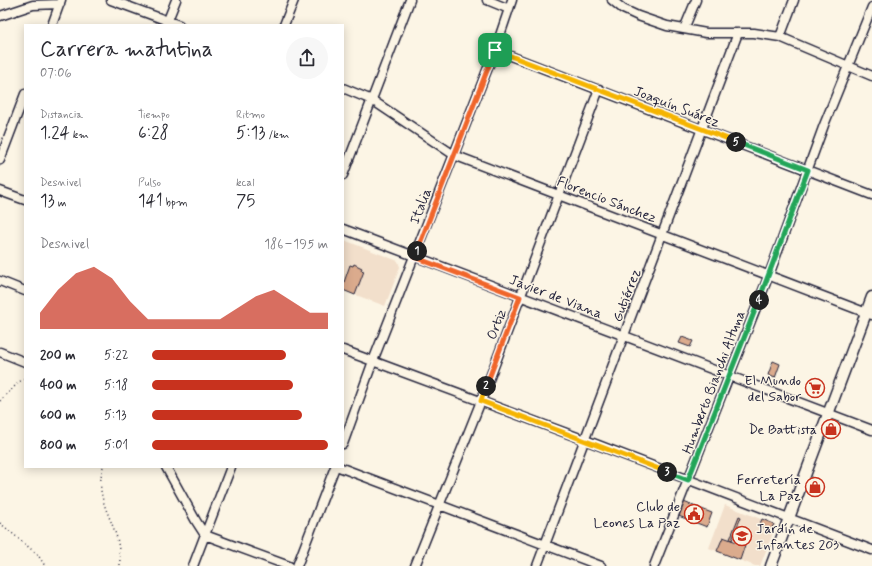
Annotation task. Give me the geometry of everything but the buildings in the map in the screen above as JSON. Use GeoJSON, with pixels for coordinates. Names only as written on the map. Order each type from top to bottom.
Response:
{"type":"FeatureCollection","features":[{"type":"Feature","properties":{"kind":"street"},"geometry":{"type":"LineString","coordinates":[[111,0],[167,23],[176,0]]}},
{"type":"Feature","properties":{"kind":"street"},"geometry":{"type":"LineString","coordinates":[[284,24],[294,0]]}},
{"type":"Feature","properties":{"kind":"street"},"geometry":{"type":"LineString","coordinates":[[344,172],[410,0]]}},
{"type":"Feature","properties":{"kind":"street"},"geometry":{"type":"LineString","coordinates":[[487,0],[509,9]]}},
{"type":"Feature","properties":{"kind":"street","name":"Italia"},"geometry":{"type":"LineString","coordinates":[[344,441],[373,362],[495,50],[512,0]]}},
{"type":"Feature","properties":{"kind":"street"},"geometry":{"type":"LineString","coordinates":[[684,29],[696,0]]}},
{"type":"Feature","properties":{"kind":"street"},"geometry":{"type":"LineString","coordinates":[[780,37],[794,0]]}},
{"type":"Feature","properties":{"kind":"street"},"geometry":{"type":"LineString","coordinates":[[0,16],[33,5],[60,2],[52,24]]}},
{"type":"Feature","properties":{"kind":"street"},"geometry":{"type":"LineString","coordinates":[[617,2],[622,9],[667,26],[706,33],[738,33],[780,37],[872,76]]}},
{"type":"Feature","properties":{"kind":"street","name":"Humberto Bianchi Altuna"},"geometry":{"type":"LineString","coordinates":[[654,566],[730,377],[808,170],[872,7]]}},
{"type":"Feature","properties":{"kind":"street","name":"Gutiérrez"},"geometry":{"type":"LineString","coordinates":[[537,566],[738,33]]}},
{"type":"Feature","properties":{"kind":"street","name":"Joaquín Suárez"},"geometry":{"type":"LineString","coordinates":[[495,50],[872,195]]}},
{"type":"Feature","properties":{"kind":"street","name":"Florencio Sánchez"},"geometry":{"type":"LineString","coordinates":[[344,88],[372,100],[454,155],[869,314]]}},
{"type":"Feature","properties":{"kind":"street","name":"Ortiz"},"geometry":{"type":"LineString","coordinates":[[415,566],[481,401],[599,89]]}},
{"type":"Feature","properties":{"kind":"street"},"geometry":{"type":"LineString","coordinates":[[0,160],[23,105]]}},
{"type":"Feature","properties":{"kind":"street"},"geometry":{"type":"LineString","coordinates":[[0,191],[24,200]]}},
{"type":"Feature","properties":{"kind":"street","name":"Javier de Viana"},"geometry":{"type":"LineString","coordinates":[[344,229],[872,430]]}},
{"type":"Feature","properties":{"kind":"street"},"geometry":{"type":"LineString","coordinates":[[0,281],[24,291]]}},
{"type":"Feature","properties":{"kind":"street"},"geometry":{"type":"LineString","coordinates":[[770,566],[828,413],[869,314],[872,297]]}},
{"type":"Feature","properties":{"kind":"street"},"geometry":{"type":"LineString","coordinates":[[344,350],[872,550]]}},
{"type":"Feature","properties":{"kind":"street"},"geometry":{"type":"LineString","coordinates":[[0,352],[24,362]]}},
{"type":"Feature","properties":{"kind":"street"},"geometry":{"type":"LineString","coordinates":[[167,468],[196,522],[206,534],[289,566]]}},
{"type":"Feature","properties":{"kind":"street"},"geometry":{"type":"LineString","coordinates":[[193,566],[231,468]]}},
{"type":"Feature","properties":{"kind":"street"},"geometry":{"type":"LineString","coordinates":[[298,566],[335,468]]}},
{"type":"Feature","properties":{"kind":"street"},"geometry":{"type":"LineString","coordinates":[[342,468],[601,566]]}},
{"type":"Feature","properties":{"kind":"path"},"geometry":{"type":"LineString","coordinates":[[0,401],[24,379]]}},
{"type":"Feature","properties":{"kind":"path"},"geometry":{"type":"LineString","coordinates":[[103,468],[100,484],[101,493],[103,503],[117,539],[120,566]]}},
{"type":"Feature","properties":{"kind":"path"},"geometry":{"type":"LineString","coordinates":[[0,523],[38,555],[44,565]]}},
{"type":"Feature","properties":{"kind":"shaded area"},"geometry":{"type":"Polygon","coordinates":[[[344,240],[398,261],[400,267],[385,306],[344,290],[344,240]]]}},
{"type":"Feature","properties":{"kind":"shaded area","name":"Jardín de Infantes 203"},"geometry":{"type":"Polygon","coordinates":[[[725,505],[776,525],[760,566],[755,566],[709,548],[725,505]]]}},
{"type":"Feature","properties":{"kind":"place","name":"El Mundo del Sabor"},"geometry":{"type":"Point","coordinates":[815,388]}},
{"type":"Feature","properties":{"kind":"place","name":"De Battista"},"geometry":{"type":"Point","coordinates":[831,429]}},
{"type":"Feature","properties":{"kind":"place","name":"Ferretería La Paz"},"geometry":{"type":"Point","coordinates":[815,487]}},
{"type":"Feature","properties":{"kind":"place","name":"Club de Leones La Paz"},"geometry":{"type":"Point","coordinates":[694,514]}},
{"type":"Feature","properties":{"kind":"place","name":"Jardín de Infantes 203"},"geometry":{"type":"Point","coordinates":[742,536]}},
{"type":"Feature","properties":{"kind":"route"},"geometry":{"type":"LineString","coordinates":[[495,50],[808,170],[730,377],[688,480],[481,401],[520,297],[414,257],[495,50]]}}]}
